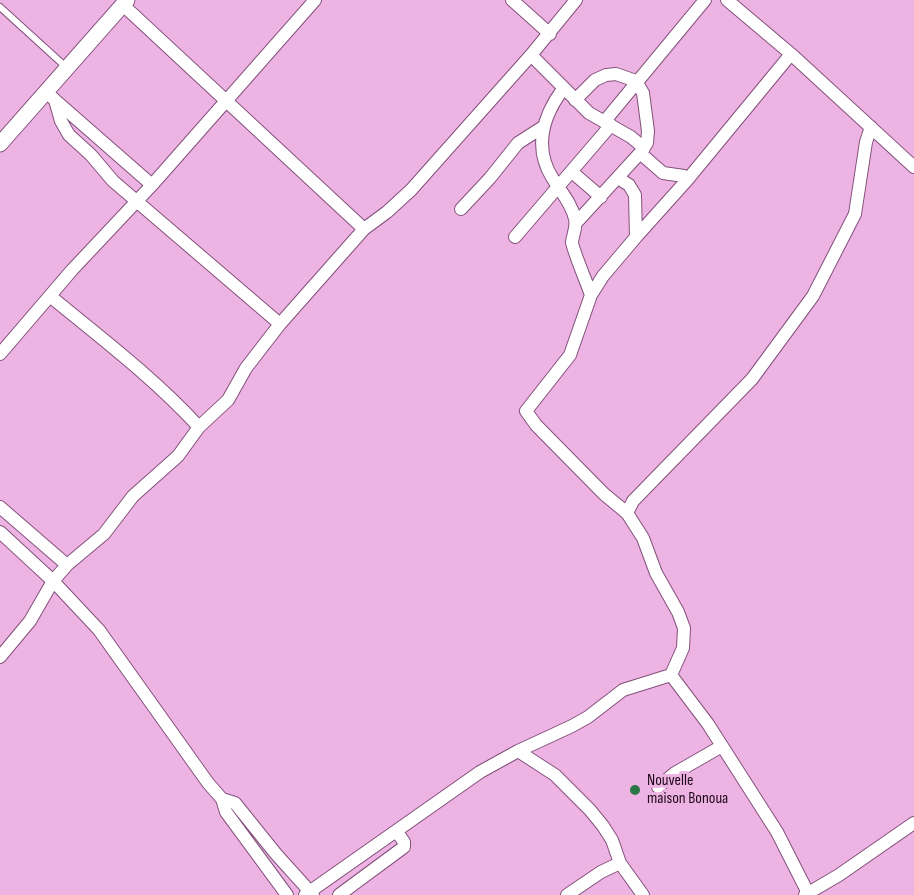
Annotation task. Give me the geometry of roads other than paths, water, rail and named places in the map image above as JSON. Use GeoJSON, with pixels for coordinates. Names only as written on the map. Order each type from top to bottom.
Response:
{"type":"FeatureCollection","features":[{"type":"Feature","properties":{"kind":"street"},"geometry":{"type":"LineString","coordinates":[[0,354],[315,0]]}},
{"type":"Feature","properties":{"kind":"street"},"geometry":{"type":"LineString","coordinates":[[512,0],[550,34]]}},
{"type":"Feature","properties":{"kind":"street"},"geometry":{"type":"LineString","coordinates":[[0,657],[39,608],[53,581],[67,565],[104,534],[126,504],[168,467],[186,447],[199,427],[228,400],[246,368],[280,324],[364,229],[411,190],[531,56],[576,0]]}},
{"type":"Feature","properties":{"kind":"street"},"geometry":{"type":"LineString","coordinates":[[515,237],[572,172],[608,124],[636,81],[705,0]]}},
{"type":"Feature","properties":{"kind":"street"},"geometry":{"type":"LineString","coordinates":[[727,0],[791,54],[914,167]]}},
{"type":"Feature","properties":{"kind":"street"},"geometry":{"type":"LineString","coordinates":[[0,144],[50,96],[66,68],[125,2],[364,229]]}},
{"type":"Feature","properties":{"kind":"street"},"geometry":{"type":"LineString","coordinates":[[222,799],[236,803],[309,894],[480,772],[588,717],[623,690],[671,675],[683,648],[684,628],[678,612],[656,573],[643,538],[627,513],[604,495],[536,425],[526,411],[570,356],[591,295],[603,276],[688,179],[791,54]]}},
{"type":"Feature","properties":{"kind":"street"},"geometry":{"type":"LineString","coordinates":[[531,56],[589,113],[608,124],[642,150],[663,173],[684,176],[688,179]]}},
{"type":"Feature","properties":{"kind":"street"},"geometry":{"type":"LineString","coordinates":[[575,100],[596,80],[606,75],[616,74],[636,81],[643,93],[648,138],[642,150],[576,223]]}},
{"type":"Feature","properties":{"kind":"street"},"geometry":{"type":"LineString","coordinates":[[563,88],[543,127],[542,153],[551,176],[567,198],[576,223],[572,245],[591,295]]}},
{"type":"Feature","properties":{"kind":"street"},"geometry":{"type":"LineString","coordinates":[[50,96],[152,185]]}},
{"type":"Feature","properties":{"kind":"street"},"geometry":{"type":"LineString","coordinates":[[50,96],[64,129],[91,155],[113,181],[280,324]]}},
{"type":"Feature","properties":{"kind":"street"},"geometry":{"type":"LineString","coordinates":[[461,209],[518,143],[543,127]]}},
{"type":"Feature","properties":{"kind":"street"},"geometry":{"type":"LineString","coordinates":[[627,513],[633,501],[752,379],[813,296],[855,214],[866,142],[871,127]]}},
{"type":"Feature","properties":{"kind":"street"},"geometry":{"type":"LineString","coordinates":[[91,155],[95,136]]}},
{"type":"Feature","properties":{"kind":"street"},"geometry":{"type":"LineString","coordinates":[[572,172],[601,197]]}},
{"type":"Feature","properties":{"kind":"street"},"geometry":{"type":"LineString","coordinates":[[618,178],[629,185],[635,195],[636,237]]}},
{"type":"Feature","properties":{"kind":"street"},"geometry":{"type":"LineString","coordinates":[[50,296],[114,347],[172,399],[199,427]]}},
{"type":"Feature","properties":{"kind":"street"},"geometry":{"type":"LineString","coordinates":[[0,507],[67,565]]}},
{"type":"Feature","properties":{"kind":"street"},"geometry":{"type":"LineString","coordinates":[[0,532],[53,581],[99,630],[208,783],[222,799],[226,812],[287,895]]}},
{"type":"Feature","properties":{"kind":"street"},"geometry":{"type":"LineString","coordinates":[[671,675],[722,746],[777,832],[807,894],[839,875],[914,823]]}},
{"type":"Feature","properties":{"kind":"street"},"geometry":{"type":"LineString","coordinates":[[658,787],[675,773],[722,746]]}},
{"type":"Feature","properties":{"kind":"street"},"geometry":{"type":"LineString","coordinates":[[518,751],[561,780],[590,810],[612,840],[620,863],[643,895]]}},
{"type":"Feature","properties":{"kind":"street"},"geometry":{"type":"LineString","coordinates":[[339,895],[404,847],[398,831]]}},
{"type":"Feature","properties":{"kind":"street"},"geometry":{"type":"LineString","coordinates":[[359,859],[370,873]]}},
{"type":"Feature","properties":{"kind":"street"},"geometry":{"type":"LineString","coordinates":[[567,895],[601,872],[620,863]]}},
{"type":"Feature","properties":{"kind":"lane"},"geometry":{"type":"LineString","coordinates":[[0,8],[66,68]]}},
{"type":"Feature","properties":{"kind":"place","name":"Nouvelle maison Bonoua"},"geometry":{"type":"Point","coordinates":[635,790]}}]}
